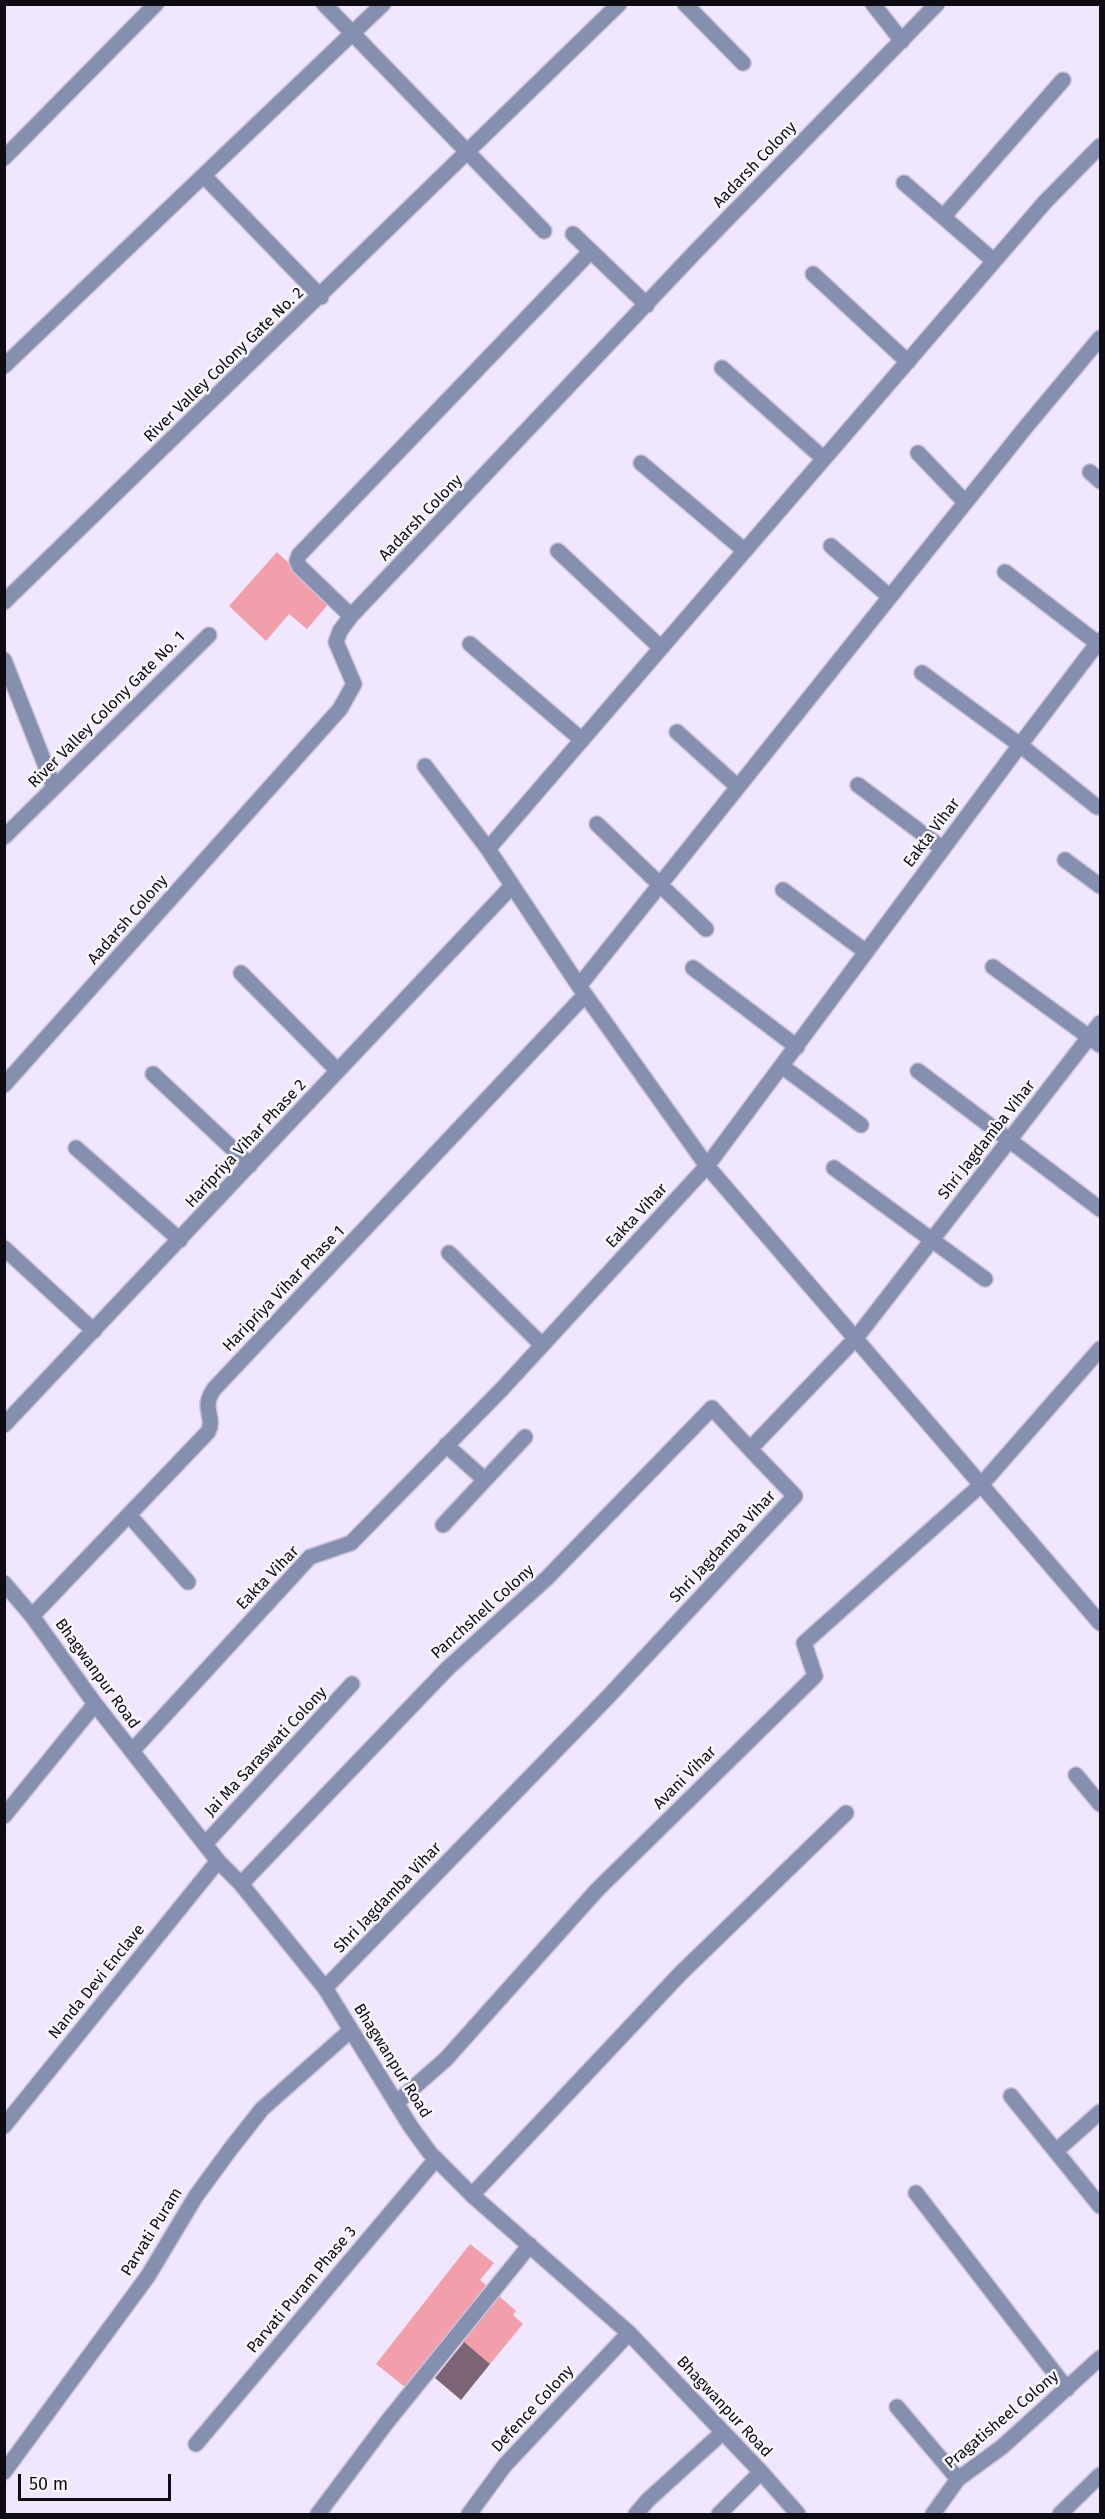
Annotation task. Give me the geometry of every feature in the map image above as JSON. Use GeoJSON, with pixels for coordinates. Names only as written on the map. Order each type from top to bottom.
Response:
{"type":"FeatureCollection","features":[{"type":"Feature","properties":{"kind":"street"},"geometry":{"type":"LineString","coordinates":[[4,158],[156,4]]}},
{"type":"Feature","properties":{"kind":"street"},"geometry":{"type":"LineString","coordinates":[[324,4],[544,231]]}},
{"type":"Feature","properties":{"kind":"street"},"geometry":{"type":"LineString","coordinates":[[4,366],[384,4]]}},
{"type":"Feature","properties":{"kind":"street","name":"River Valley Colony Gate No. 2"},"geometry":{"type":"LineString","coordinates":[[4,602],[321,297],[619,4]]}},
{"type":"Feature","properties":{"kind":"street"},"geometry":{"type":"LineString","coordinates":[[685,4],[743,63]]}},
{"type":"Feature","properties":{"kind":"street"},"geometry":{"type":"LineString","coordinates":[[873,4],[902,41]]}},
{"type":"Feature","properties":{"kind":"street","name":"Aadarsh Colony"},"geometry":{"type":"LineString","coordinates":[[4,1085],[340,709],[354,684],[336,642],[340,631],[351,616],[700,247],[937,4]]}},
{"type":"Feature","properties":{"kind":"street"},"geometry":{"type":"LineString","coordinates":[[943,217],[1063,80]]}},
{"type":"Feature","properties":{"kind":"street"},"geometry":{"type":"LineString","coordinates":[[488,849],[1045,202],[1101,146]]}},
{"type":"Feature","properties":{"kind":"street"},"geometry":{"type":"LineString","coordinates":[[204,176],[321,297]]}},
{"type":"Feature","properties":{"kind":"street"},"geometry":{"type":"LineString","coordinates":[[904,183],[994,261]]}},
{"type":"Feature","properties":{"kind":"street"},"geometry":{"type":"LineString","coordinates":[[573,234],[646,305]]}},
{"type":"Feature","properties":{"kind":"street"},"geometry":{"type":"LineString","coordinates":[[351,616],[299,566],[297,561],[299,555],[591,251]]}},
{"type":"Feature","properties":{"kind":"street"},"geometry":{"type":"LineString","coordinates":[[813,274],[908,362]]}},
{"type":"Feature","properties":{"kind":"street","name":"Haripriya Vihar Phase 1"},"geometry":{"type":"LineString","coordinates":[[32,1616],[208,1432],[211,1426],[207,1403],[214,1389],[582,991],[660,884],[965,502],[1101,338]]}},
{"type":"Feature","properties":{"kind":"street"},"geometry":{"type":"LineString","coordinates":[[722,368],[824,459]]}},
{"type":"Feature","properties":{"kind":"street"},"geometry":{"type":"LineString","coordinates":[[918,453],[965,502]]}},
{"type":"Feature","properties":{"kind":"street"},"geometry":{"type":"LineString","coordinates":[[641,463],[745,551]]}},
{"type":"Feature","properties":{"kind":"street"},"geometry":{"type":"LineString","coordinates":[[831,546],[890,597]]}},
{"type":"Feature","properties":{"kind":"street"},"geometry":{"type":"LineString","coordinates":[[558,551],[662,648]]}},
{"type":"Feature","properties":{"kind":"street"},"geometry":{"type":"LineString","coordinates":[[1005,572],[1100,643]]}},
{"type":"Feature","properties":{"kind":"street","name":"River Valley Colony Gate No. 1"},"geometry":{"type":"LineString","coordinates":[[4,837],[209,635]]}},
{"type":"Feature","properties":{"kind":"street","name":"Eakta Vihar"},"geometry":{"type":"LineString","coordinates":[[132,1751],[310,1557],[351,1543],[542,1345],[707,1166],[783,1067],[1020,745],[1100,643]]}},
{"type":"Feature","properties":{"kind":"street"},"geometry":{"type":"LineString","coordinates":[[470,644],[582,740]]}},
{"type":"Feature","properties":{"kind":"street"},"geometry":{"type":"LineString","coordinates":[[4,660],[54,788]]}},
{"type":"Feature","properties":{"kind":"street"},"geometry":{"type":"LineString","coordinates":[[922,673],[1020,745],[1097,807]]}},
{"type":"Feature","properties":{"kind":"street"},"geometry":{"type":"LineString","coordinates":[[677,732],[738,787]]}},
{"type":"Feature","properties":{"kind":"street"},"geometry":{"type":"LineString","coordinates":[[425,766],[488,849],[582,991],[707,1166],[1101,1623]]}},
{"type":"Feature","properties":{"kind":"street"},"geometry":{"type":"LineString","coordinates":[[858,785],[943,849]]}},
{"type":"Feature","properties":{"kind":"street"},"geometry":{"type":"LineString","coordinates":[[597,824],[706,929]]}},
{"type":"Feature","properties":{"kind":"street"},"geometry":{"type":"LineString","coordinates":[[1065,860],[1101,886]]}},
{"type":"Feature","properties":{"kind":"street","name":"Haripriya Vihar Phase 2"},"geometry":{"type":"LineString","coordinates":[[4,1425],[512,886]]}},
{"type":"Feature","properties":{"kind":"street"},"geometry":{"type":"LineString","coordinates":[[783,890],[866,952]]}},
{"type":"Feature","properties":{"kind":"street"},"geometry":{"type":"LineString","coordinates":[[993,967],[1096,1041]]}},
{"type":"Feature","properties":{"kind":"street"},"geometry":{"type":"LineString","coordinates":[[693,968],[797,1047]]}},
{"type":"Feature","properties":{"kind":"street"},"geometry":{"type":"LineString","coordinates":[[241,974],[338,1071]]}},
{"type":"Feature","properties":{"kind":"street","name":"Shri Jagdamba Vihar"},"geometry":{"type":"LineString","coordinates":[[325,1988],[608,1698],[795,1496],[750,1449],[856,1338],[1010,1140],[1096,1041],[1101,1023]]}},
{"type":"Feature","properties":{"kind":"street"},"geometry":{"type":"LineString","coordinates":[[783,1067],[861,1125]]}},
{"type":"Feature","properties":{"kind":"street"},"geometry":{"type":"LineString","coordinates":[[918,1071],[1101,1209]]}},
{"type":"Feature","properties":{"kind":"street"},"geometry":{"type":"LineString","coordinates":[[153,1074],[250,1165]]}},
{"type":"Feature","properties":{"kind":"street"},"geometry":{"type":"LineString","coordinates":[[76,1148],[180,1240]]}},
{"type":"Feature","properties":{"kind":"street"},"geometry":{"type":"LineString","coordinates":[[834,1168],[985,1279]]}},
{"type":"Feature","properties":{"kind":"street"},"geometry":{"type":"LineString","coordinates":[[4,1248],[94,1331]]}},
{"type":"Feature","properties":{"kind":"street"},"geometry":{"type":"LineString","coordinates":[[449,1253],[542,1345]]}},
{"type":"Feature","properties":{"kind":"street"},"geometry":{"type":"LineString","coordinates":[[981,1485],[1101,1349]]}},
{"type":"Feature","properties":{"kind":"street","name":"Panchshell Colony"},"geometry":{"type":"LineString","coordinates":[[241,1884],[448,1668],[547,1578],[712,1408],[750,1449]]}},
{"type":"Feature","properties":{"kind":"street"},"geometry":{"type":"LineString","coordinates":[[444,1525],[525,1437]]}},
{"type":"Feature","properties":{"kind":"street"},"geometry":{"type":"LineString","coordinates":[[446,1446],[484,1479]]}},
{"type":"Feature","properties":{"kind":"street","name":"Avani Vihar"},"geometry":{"type":"LineString","coordinates":[[396,2103],[446,2059],[597,1890],[815,1676],[804,1643],[981,1485]]}},
{"type":"Feature","properties":{"kind":"street"},"geometry":{"type":"LineString","coordinates":[[129,1515],[188,1582]]}},
{"type":"Feature","properties":{"kind":"street","name":"Bhagwanpur Road"},"geometry":{"type":"LineString","coordinates":[[7,1594],[32,1616],[95,1704],[218,1861],[241,1884],[325,1988],[411,2127],[436,2159],[472,2195],[629,2333],[798,2514]]}},
{"type":"Feature","properties":{"kind":"street","name":"Jai Ma Saraswati Colony"},"geometry":{"type":"LineString","coordinates":[[206,1844],[352,1684]]}},
{"type":"Feature","properties":{"kind":"street"},"geometry":{"type":"LineString","coordinates":[[4,1816],[95,1704]]}},
{"type":"Feature","properties":{"kind":"street"},"geometry":{"type":"LineString","coordinates":[[1076,1775],[1101,1804]]}},
{"type":"Feature","properties":{"kind":"street"},"geometry":{"type":"LineString","coordinates":[[472,2195],[680,1974],[846,1813]]}},
{"type":"Feature","properties":{"kind":"street","name":"Nanda Devi Enclave"},"geometry":{"type":"LineString","coordinates":[[4,2126],[218,1861]]}},
{"type":"Feature","properties":{"kind":"street","name":"Parvati Puram"},"geometry":{"type":"LineString","coordinates":[[4,2472],[148,2276],[196,2196],[232,2147],[262,2109],[351,2030]]}},
{"type":"Feature","properties":{"kind":"street"},"geometry":{"type":"LineString","coordinates":[[1011,2096],[1099,2201]]}},
{"type":"Feature","properties":{"kind":"street"},"geometry":{"type":"LineString","coordinates":[[1056,2151],[1101,2112]]}},
{"type":"Feature","properties":{"kind":"street","name":"Parvati Puram Phase 3"},"geometry":{"type":"LineString","coordinates":[[196,2444],[436,2159]]}},
{"type":"Feature","properties":{"kind":"street"},"geometry":{"type":"LineString","coordinates":[[916,2193],[1067,2389]]}},
{"type":"Feature","properties":{"kind":"street"},"geometry":{"type":"LineString","coordinates":[[318,2514],[387,2422],[530,2245]]}},
{"type":"Feature","properties":{"kind":"street","name":"Defence Colony"},"geometry":{"type":"LineString","coordinates":[[469,2514],[505,2465],[629,2333]]}},
{"type":"Feature","properties":{"kind":"street","name":"Pragatisheel Colony"},"geometry":{"type":"LineString","coordinates":[[933,2514],[958,2480],[1002,2447],[1101,2358]]}},
{"type":"Feature","properties":{"kind":"street"},"geometry":{"type":"LineString","coordinates":[[897,2407],[958,2480]]}},
{"type":"Feature","properties":{"kind":"street"},"geometry":{"type":"LineString","coordinates":[[636,2514],[648,2500],[723,2432]]}},
{"type":"Feature","properties":{"kind":"street"},"geometry":{"type":"LineString","coordinates":[[719,2514],[761,2472]]}},
{"type":"Feature","properties":{"kind":"street"},"geometry":{"type":"LineString","coordinates":[[1060,2514],[1101,2475]]}},
{"type":"Feature","properties":{"kind":"shaded area"},"geometry":{"type":"Polygon","coordinates":[[[277,552],[330,602],[307,629],[289,614],[266,641],[229,606],[277,552]]]}},
{"type":"Feature","properties":{"kind":"shaded area"},"geometry":{"type":"Polygon","coordinates":[[[470,2244],[494,2263],[480,2280],[486,2285],[406,2388],[376,2364],[470,2244]]]}},
{"type":"Feature","properties":{"kind":"shaded area"},"geometry":{"type":"Polygon","coordinates":[[[498,2295],[516,2311],[513,2315],[523,2324],[490,2364],[460,2340],[498,2295]]]}},
{"type":"Feature","properties":{"kind":"building"},"geometry":{"type":"Polygon","coordinates":[[[464,2342],[490,2364],[461,2400],[435,2378],[464,2342]]]}}]}
